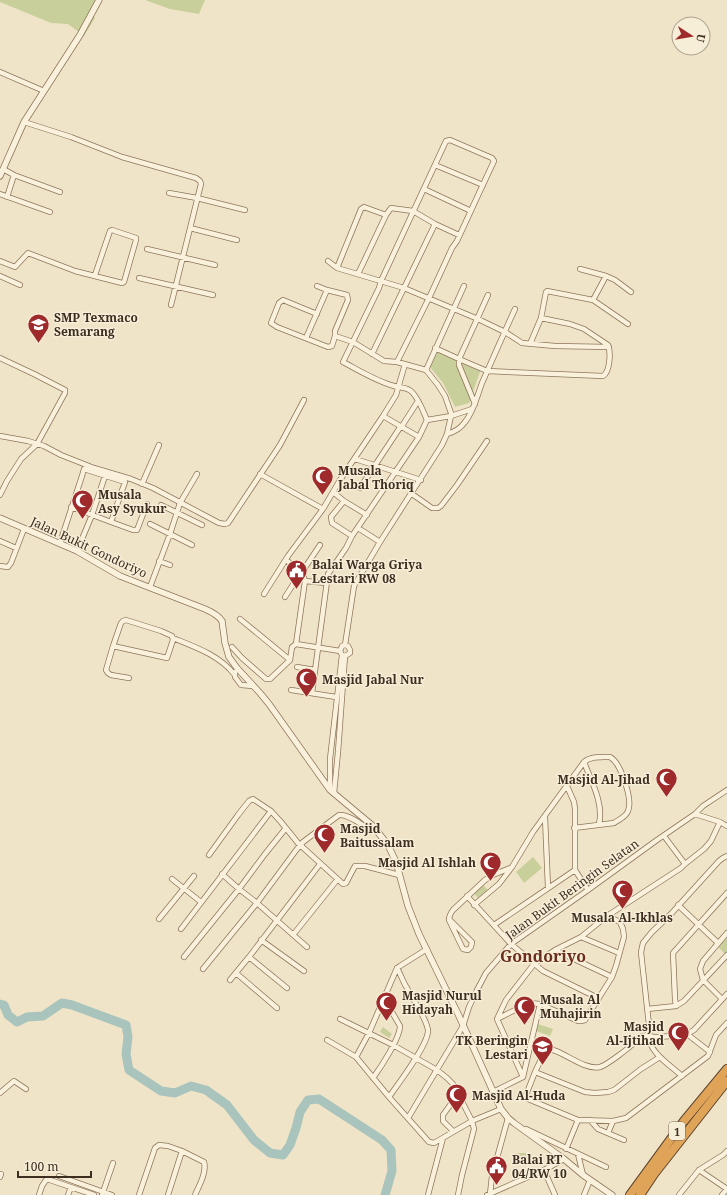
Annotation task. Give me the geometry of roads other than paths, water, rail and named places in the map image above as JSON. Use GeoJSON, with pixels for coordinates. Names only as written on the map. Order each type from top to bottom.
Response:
{"type":"FeatureCollection","features":[{"type":"Feature","properties":{"kind":"highway","name":"1"},"geometry":{"type":"LineString","coordinates":[[630,1195],[680,1127],[727,1069]]}},
{"type":"Feature","properties":{"kind":"highway","name":"1"},"geometry":{"type":"LineString","coordinates":[[640,1195],[654,1174],[727,1081]]}},
{"type":"Feature","properties":{"kind":"street"},"geometry":{"type":"LineString","coordinates":[[0,176],[24,122],[80,35],[99,0]]}},
{"type":"Feature","properties":{"kind":"street"},"geometry":{"type":"LineString","coordinates":[[0,72],[44,91]]}},
{"type":"Feature","properties":{"kind":"street"},"geometry":{"type":"LineString","coordinates":[[24,122],[71,137],[122,157],[196,178],[200,181],[201,184],[171,305]]}},
{"type":"Feature","properties":{"kind":"street"},"geometry":{"type":"LineString","coordinates":[[397,362],[471,211],[494,160],[448,140],[343,362],[384,383],[407,389],[418,401],[427,420]]}},
{"type":"Feature","properties":{"kind":"street"},"geometry":{"type":"LineString","coordinates":[[435,165],[483,185]]}},
{"type":"Feature","properties":{"kind":"street"},"geometry":{"type":"LineString","coordinates":[[3,169],[14,175],[60,192]]}},
{"type":"Feature","properties":{"kind":"street"},"geometry":{"type":"LineString","coordinates":[[6,197],[14,175]]}},
{"type":"Feature","properties":{"kind":"street"},"geometry":{"type":"LineString","coordinates":[[424,189],[471,211]]}},
{"type":"Feature","properties":{"kind":"street"},"geometry":{"type":"LineString","coordinates":[[169,193],[197,198],[245,210]]}},
{"type":"Feature","properties":{"kind":"street"},"geometry":{"type":"LineString","coordinates":[[0,194],[50,212]]}},
{"type":"Feature","properties":{"kind":"street"},"geometry":{"type":"LineString","coordinates":[[337,268],[362,208],[364,206],[386,215]]}},
{"type":"Feature","properties":{"kind":"street"},"geometry":{"type":"LineString","coordinates":[[358,274],[386,215],[391,208],[414,211],[435,224],[459,235]]}},
{"type":"Feature","properties":{"kind":"street"},"geometry":{"type":"LineString","coordinates":[[372,354],[435,224]]}},
{"type":"Feature","properties":{"kind":"street"},"geometry":{"type":"LineString","coordinates":[[190,228],[237,240]]}},
{"type":"Feature","properties":{"kind":"street"},"geometry":{"type":"LineString","coordinates":[[0,260],[15,267],[28,253],[75,270],[123,283],[136,238],[110,230],[95,275]]}},
{"type":"Feature","properties":{"kind":"street"},"geometry":{"type":"LineString","coordinates":[[147,249],[215,265]]}},
{"type":"Feature","properties":{"kind":"street"},"geometry":{"type":"LineString","coordinates":[[328,261],[337,268],[404,288],[454,308],[505,332],[522,343],[555,346],[609,347]]}},
{"type":"Feature","properties":{"kind":"street"},"geometry":{"type":"LineString","coordinates":[[580,269],[615,280],[631,292]]}},
{"type":"Feature","properties":{"kind":"street"},"geometry":{"type":"LineString","coordinates":[[0,276],[20,285]]}},
{"type":"Feature","properties":{"kind":"street"},"geometry":{"type":"LineString","coordinates":[[593,300],[606,276]]}},
{"type":"Feature","properties":{"kind":"street"},"geometry":{"type":"LineString","coordinates":[[140,278],[213,295]]}},
{"type":"Feature","properties":{"kind":"street"},"geometry":{"type":"LineString","coordinates":[[317,286],[348,296],[348,300],[334,331],[335,336],[332,346],[328,347],[271,323],[278,303],[283,300],[317,314]]}},
{"type":"Feature","properties":{"kind":"street"},"geometry":{"type":"LineString","coordinates":[[426,370],[464,286]]}},
{"type":"Feature","properties":{"kind":"street"},"geometry":{"type":"LineString","coordinates":[[306,338],[327,290]]}},
{"type":"Feature","properties":{"kind":"street"},"geometry":{"type":"LineString","coordinates":[[530,344],[541,318],[545,294],[547,291],[593,300],[628,324]]}},
{"type":"Feature","properties":{"kind":"street"},"geometry":{"type":"LineString","coordinates":[[475,404],[459,365],[459,360],[488,295]]}},
{"type":"Feature","properties":{"kind":"street"},"geometry":{"type":"LineString","coordinates":[[447,434],[460,428],[475,404],[487,371],[515,309]]}},
{"type":"Feature","properties":{"kind":"street"},"geometry":{"type":"LineString","coordinates":[[436,348],[459,360],[487,371],[603,376],[607,373],[609,369],[608,345],[584,329],[570,324],[541,318]]}},
{"type":"Feature","properties":{"kind":"street"},"geometry":{"type":"LineString","coordinates":[[332,792],[338,752],[342,646],[345,645],[354,586],[380,542],[442,445],[447,434],[451,416],[445,396],[426,370],[384,360],[353,342],[335,336]]}},
{"type":"Feature","properties":{"kind":"street"},"geometry":{"type":"LineString","coordinates":[[0,358],[65,390],[65,393],[37,444],[21,459],[0,495]]}},
{"type":"Feature","properties":{"kind":"street"},"geometry":{"type":"LineString","coordinates":[[264,594],[288,556],[323,509],[396,395],[405,364]]}},
{"type":"Feature","properties":{"kind":"street"},"geometry":{"type":"LineString","coordinates":[[0,436],[28,441],[94,468],[131,479],[153,488],[219,523],[225,524],[228,523],[280,445],[304,400]]}},
{"type":"Feature","properties":{"kind":"street"},"geometry":{"type":"LineString","coordinates":[[360,488],[418,401]]}},
{"type":"Feature","properties":{"kind":"street"},"geometry":{"type":"LineString","coordinates":[[427,420],[451,416],[472,409]]}},
{"type":"Feature","properties":{"kind":"street"},"geometry":{"type":"LineString","coordinates":[[383,416],[419,437]]}},
{"type":"Feature","properties":{"kind":"street"},"geometry":{"type":"LineString","coordinates":[[312,693],[328,574],[346,548],[352,536],[396,473],[419,437],[427,420]]}},
{"type":"Feature","properties":{"kind":"street"},"geometry":{"type":"LineString","coordinates":[[412,494],[432,508],[438,508],[441,506],[487,441]]}},
{"type":"Feature","properties":{"kind":"street"},"geometry":{"type":"LineString","coordinates":[[142,484],[159,445]]}},
{"type":"Feature","properties":{"kind":"street"},"geometry":{"type":"LineString","coordinates":[[355,459],[421,480]]}},
{"type":"Feature","properties":{"kind":"street"},"geometry":{"type":"LineString","coordinates":[[60,543],[84,469],[125,482],[111,522]]}},
{"type":"Feature","properties":{"kind":"street"},"geometry":{"type":"LineString","coordinates":[[150,587],[180,503],[197,474]]}},
{"type":"Feature","properties":{"kind":"street"},"geometry":{"type":"LineString","coordinates":[[260,474],[323,509]]}},
{"type":"Feature","properties":{"kind":"street"},"geometry":{"type":"LineString","coordinates":[[77,551],[92,515],[105,476]]}},
{"type":"Feature","properties":{"kind":"street"},"geometry":{"type":"LineString","coordinates":[[333,492],[367,515]]}},
{"type":"Feature","properties":{"kind":"street"},"geometry":{"type":"LineString","coordinates":[[344,500],[331,517],[331,520],[332,523],[352,536]]}},
{"type":"Feature","properties":{"kind":"street"},"geometry":{"type":"LineString","coordinates":[[71,507],[133,530],[137,530],[147,504]]}},
{"type":"Feature","properties":{"kind":"street"},"geometry":{"type":"LineString","coordinates":[[161,505],[202,526]]}},
{"type":"Feature","properties":{"kind":"street","name":"Jalan Bukit Gondoriyo"},"geometry":{"type":"LineString","coordinates":[[0,518],[77,551],[120,576],[205,609],[220,618],[222,621],[227,650],[235,671],[260,693],[332,792],[373,826],[388,845],[396,862],[411,913],[419,934],[493,1092],[508,1118],[514,1124],[612,1195]]}},
{"type":"Feature","properties":{"kind":"street"},"geometry":{"type":"LineString","coordinates":[[150,524],[192,545]]}},
{"type":"Feature","properties":{"kind":"street"},"geometry":{"type":"LineString","coordinates":[[358,528],[380,542]]}},
{"type":"Feature","properties":{"kind":"street"},"geometry":{"type":"LineString","coordinates":[[0,566],[8,567],[24,529]]}},
{"type":"Feature","properties":{"kind":"street"},"geometry":{"type":"LineString","coordinates":[[0,541],[16,548]]}},
{"type":"Feature","properties":{"kind":"street"},"geometry":{"type":"LineString","coordinates":[[285,597],[320,545]]}},
{"type":"Feature","properties":{"kind":"street"},"geometry":{"type":"LineString","coordinates":[[232,647],[266,680],[270,679],[290,660],[292,647],[296,644],[305,581],[302,572],[286,560]]}},
{"type":"Feature","properties":{"kind":"street"},"geometry":{"type":"LineString","coordinates":[[159,561],[170,564]]}},
{"type":"Feature","properties":{"kind":"street"},"geometry":{"type":"LineString","coordinates":[[305,581],[326,583]]}},
{"type":"Feature","properties":{"kind":"street"},"geometry":{"type":"LineString","coordinates":[[240,619],[290,660]]}},
{"type":"Feature","properties":{"kind":"street"},"geometry":{"type":"LineString","coordinates":[[129,678],[111,675],[106,670],[121,623],[126,620],[172,636],[173,638],[217,658],[235,671]]}},
{"type":"Feature","properties":{"kind":"street"},"geometry":{"type":"LineString","coordinates":[[113,646],[167,658],[173,638]]}},
{"type":"Feature","properties":{"kind":"street"},"geometry":{"type":"LineString","coordinates":[[296,644],[318,647],[342,654],[348,654],[350,650],[348,646],[345,645]]}},
{"type":"Feature","properties":{"kind":"street"},"geometry":{"type":"LineString","coordinates":[[332,792],[330,759],[342,654]]}},
{"type":"Feature","properties":{"kind":"street"},"geometry":{"type":"LineString","coordinates":[[297,667],[315,670]]}},
{"type":"Feature","properties":{"kind":"street"},"geometry":{"type":"LineString","coordinates":[[291,690],[336,697]]}},
{"type":"Feature","properties":{"kind":"street"},"geometry":{"type":"LineString","coordinates":[[474,905],[496,887],[512,867],[533,832],[584,762],[589,759],[610,757],[616,762],[624,778],[628,795],[628,812],[614,823],[574,828]]}},
{"type":"Feature","properties":{"kind":"street"},"geometry":{"type":"LineString","coordinates":[[584,762],[600,805],[601,817],[599,824]]}},
{"type":"Feature","properties":{"kind":"street"},"geometry":{"type":"LineString","coordinates":[[567,786],[574,802],[575,809],[575,870],[588,890]]}},
{"type":"Feature","properties":{"kind":"street","name":"Jalan Bukit Beringin Selatan"},"geometry":{"type":"LineString","coordinates":[[408,1118],[463,1026],[469,1007],[486,973],[511,944],[696,814],[703,806],[727,790]]}},
{"type":"Feature","properties":{"kind":"street"},"geometry":{"type":"LineString","coordinates":[[209,855],[253,799],[271,811],[300,845],[343,884],[346,883],[355,866],[365,866],[399,874]]}},
{"type":"Feature","properties":{"kind":"street"},"geometry":{"type":"LineString","coordinates":[[181,929],[271,811]]}},
{"type":"Feature","properties":{"kind":"street"},"geometry":{"type":"LineString","coordinates":[[696,814],[720,822],[727,826]]}},
{"type":"Feature","properties":{"kind":"street"},"geometry":{"type":"LineString","coordinates":[[203,969],[257,903],[300,845],[342,815],[367,828],[373,826]]}},
{"type":"Feature","properties":{"kind":"street"},"geometry":{"type":"LineString","coordinates":[[545,817],[548,888]]}},
{"type":"Feature","properties":{"kind":"street"},"geometry":{"type":"LineString","coordinates":[[523,1077],[497,1020],[506,1000],[534,964],[555,950],[580,937],[607,916],[681,868],[704,849],[711,841],[720,822]]}},
{"type":"Feature","properties":{"kind":"street"},"geometry":{"type":"LineString","coordinates":[[184,958],[239,890],[286,828]]}},
{"type":"Feature","properties":{"kind":"street"},"geometry":{"type":"LineString","coordinates":[[664,836],[685,864]]}},
{"type":"Feature","properties":{"kind":"street"},"geometry":{"type":"LineString","coordinates":[[682,1076],[660,1057],[652,1046],[648,1035],[641,952],[642,946],[652,932],[719,861],[727,856]]}},
{"type":"Feature","properties":{"kind":"street"},"geometry":{"type":"LineString","coordinates":[[230,980],[320,864]]}},
{"type":"Feature","properties":{"kind":"street"},"geometry":{"type":"LineString","coordinates":[[449,919],[472,942],[472,946],[467,951],[463,949],[458,942],[449,919],[449,915],[452,910],[487,878],[512,867]]}},
{"type":"Feature","properties":{"kind":"street"},"geometry":{"type":"LineString","coordinates":[[494,925],[575,870]]}},
{"type":"Feature","properties":{"kind":"street"},"geometry":{"type":"LineString","coordinates":[[222,874],[307,947]]}},
{"type":"Feature","properties":{"kind":"street"},"geometry":{"type":"LineString","coordinates":[[159,919],[194,876]]}},
{"type":"Feature","properties":{"kind":"street"},"geometry":{"type":"LineString","coordinates":[[172,879],[201,902]]}},
{"type":"Feature","properties":{"kind":"street"},"geometry":{"type":"LineString","coordinates":[[293,935],[337,880]]}},
{"type":"Feature","properties":{"kind":"street"},"geometry":{"type":"LineString","coordinates":[[676,1006],[673,953],[727,894]]}},
{"type":"Feature","properties":{"kind":"street"},"geometry":{"type":"LineString","coordinates":[[467,896],[511,944],[534,964],[543,971],[598,998]]}},
{"type":"Feature","properties":{"kind":"street"},"geometry":{"type":"LineString","coordinates":[[678,905],[718,943]]}},
{"type":"Feature","properties":{"kind":"street"},"geometry":{"type":"LineString","coordinates":[[497,1020],[529,1003],[540,1004],[578,1021],[585,1020],[612,977],[624,937],[620,922],[607,916]]}},
{"type":"Feature","properties":{"kind":"street"},"geometry":{"type":"LineString","coordinates":[[722,999],[703,980],[700,969],[703,961],[727,933]]}},
{"type":"Feature","properties":{"kind":"street"},"geometry":{"type":"LineString","coordinates":[[580,937],[619,953]]}},
{"type":"Feature","properties":{"kind":"street"},"geometry":{"type":"LineString","coordinates":[[261,940],[304,971]]}},
{"type":"Feature","properties":{"kind":"street"},"geometry":{"type":"LineString","coordinates":[[356,1057],[385,1000],[397,968],[427,949]]}},
{"type":"Feature","properties":{"kind":"street"},"geometry":{"type":"LineString","coordinates":[[555,950],[612,977]]}},
{"type":"Feature","properties":{"kind":"street"},"geometry":{"type":"LineString","coordinates":[[647,1009],[676,1006],[684,1001],[727,954]]}},
{"type":"Feature","properties":{"kind":"street"},"geometry":{"type":"LineString","coordinates":[[249,957],[288,988]]}},
{"type":"Feature","properties":{"kind":"street"},"geometry":{"type":"LineString","coordinates":[[389,1097],[416,1058],[427,1036],[428,1029],[424,1017],[397,968]]}},
{"type":"Feature","properties":{"kind":"street"},"geometry":{"type":"LineString","coordinates":[[236,973],[277,1008]]}},
{"type":"Feature","properties":{"kind":"street"},"geometry":{"type":"LineString","coordinates":[[727,994],[694,1030],[687,1034],[656,1037],[648,1035],[641,1037],[602,1066],[598,1067],[584,1064],[571,1059],[552,1048],[546,1049],[526,1095],[528,1100],[578,1120],[613,1121],[626,1118],[708,1056],[716,1035],[727,1023]]}},
{"type":"Feature","properties":{"kind":"street"},"geometry":{"type":"LineString","coordinates":[[373,1078],[393,1045],[400,1030],[400,1026],[385,1000]]}},
{"type":"Feature","properties":{"kind":"street"},"geometry":{"type":"LineString","coordinates":[[523,1077],[540,1004]]}},
{"type":"Feature","properties":{"kind":"street"},"geometry":{"type":"LineString","coordinates":[[340,1019],[416,1058],[437,1070],[451,1082],[472,1121],[474,1129],[458,1195]]}},
{"type":"Feature","properties":{"kind":"street"},"geometry":{"type":"LineString","coordinates":[[687,1034],[710,1052]]}},
{"type":"Feature","properties":{"kind":"street"},"geometry":{"type":"LineString","coordinates":[[327,1040],[356,1057],[429,1142],[432,1143],[472,1121],[502,1109]]}},
{"type":"Feature","properties":{"kind":"street"},"geometry":{"type":"LineString","coordinates":[[535,1072],[585,1092],[608,1092],[614,1090],[641,1069],[660,1057]]}},
{"type":"Feature","properties":{"kind":"street"},"geometry":{"type":"LineString","coordinates":[[493,1092],[523,1077]]}},
{"type":"Feature","properties":{"kind":"street"},"geometry":{"type":"LineString","coordinates":[[0,1092],[14,1081],[26,1088]]}},
{"type":"Feature","properties":{"kind":"street"},"geometry":{"type":"LineString","coordinates":[[453,1132],[443,1120],[443,1115],[458,1094]]}},
{"type":"Feature","properties":{"kind":"street"},"geometry":{"type":"LineString","coordinates":[[488,1194],[508,1118]]}},
{"type":"Feature","properties":{"kind":"street"},"geometry":{"type":"LineString","coordinates":[[566,1149],[578,1120]]}},
{"type":"Feature","properties":{"kind":"street"},"geometry":{"type":"LineString","coordinates":[[590,1120],[598,1129],[624,1140]]}},
{"type":"Feature","properties":{"kind":"street"},"geometry":{"type":"LineString","coordinates":[[608,1133],[613,1121]]}},
{"type":"Feature","properties":{"kind":"street"},"geometry":{"type":"LineString","coordinates":[[514,1124],[606,1167]]}},
{"type":"Feature","properties":{"kind":"street"},"geometry":{"type":"LineString","coordinates":[[428,1195],[443,1138]]}},
{"type":"Feature","properties":{"kind":"street"},"geometry":{"type":"LineString","coordinates":[[139,1195],[157,1146],[168,1146],[204,1162],[205,1165],[203,1176],[195,1195]]}},
{"type":"Feature","properties":{"kind":"street"},"geometry":{"type":"LineString","coordinates":[[168,1195],[182,1151]]}},
{"type":"Feature","properties":{"kind":"street"},"geometry":{"type":"LineString","coordinates":[[578,1154],[583,1175]]}},
{"type":"Feature","properties":{"kind":"street"},"geometry":{"type":"LineString","coordinates":[[679,1195],[699,1170],[726,1154]]}},
{"type":"Feature","properties":{"kind":"street"},"geometry":{"type":"LineString","coordinates":[[488,1194],[544,1170],[564,1159]]}},
{"type":"Feature","properties":{"kind":"street"},"geometry":{"type":"LineString","coordinates":[[103,1193],[113,1163]]}},
{"type":"Feature","properties":{"kind":"street"},"geometry":{"type":"LineString","coordinates":[[544,1170],[554,1195]]}},
{"type":"Feature","properties":{"kind":"street"},"geometry":{"type":"LineString","coordinates":[[699,1170],[727,1189],[722,1195]]}},
{"type":"Feature","properties":{"kind":"street"},"geometry":{"type":"LineString","coordinates":[[59,1176],[112,1195]]}},
{"type":"Feature","properties":{"kind":"street"},"geometry":{"type":"LineString","coordinates":[[39,1195],[46,1180],[94,1195]]}},
{"type":"Feature","properties":{"kind":"street"},"geometry":{"type":"LineString","coordinates":[[584,1195],[590,1180]]}},
{"type":"Feature","properties":{"kind":"street"},"geometry":{"type":"LineString","coordinates":[[68,1195],[71,1187]]}},
{"type":"Feature","properties":{"kind":"waterway"},"geometry":{"type":"LineString","coordinates":[[0,1004],[4,1005],[8,1015],[17,1022],[27,1017],[43,1016],[62,1003],[72,1005],[126,1025],[128,1037],[126,1054],[129,1070],[161,1091],[175,1093],[191,1086],[206,1090],[227,1105],[254,1140],[270,1153],[283,1155],[290,1145],[300,1112],[308,1100],[319,1099],[382,1140],[391,1150],[392,1171],[385,1195]]}},
{"type":"Feature","properties":{"kind":"place","name":"SMP Texmaco Semarang"},"geometry":{"type":"Point","coordinates":[38,344]}},
{"type":"Feature","properties":{"kind":"place","name":"Musala Jabal Thoriq"},"geometry":{"type":"Point","coordinates":[322,496]}},
{"type":"Feature","properties":{"kind":"place","name":"Musala Asy Syukur"},"geometry":{"type":"Point","coordinates":[82,520]}},
{"type":"Feature","properties":{"kind":"place","name":"Balai Warga Griya Lestari RW 08"},"geometry":{"type":"Point","coordinates":[297,590]}},
{"type":"Feature","properties":{"kind":"place","name":"Masjid Jabal Nur"},"geometry":{"type":"Point","coordinates":[307,698]}},
{"type":"Feature","properties":{"kind":"place","name":"Masjid Al-Jihad"},"geometry":{"type":"Point","coordinates":[666,798]}},
{"type":"Feature","properties":{"kind":"place","name":"Masjid Baitussalam"},"geometry":{"type":"Point","coordinates":[324,854]}},
{"type":"Feature","properties":{"kind":"place","name":"Masjid Al Ishlah"},"geometry":{"type":"Point","coordinates":[491,882]}},
{"type":"Feature","properties":{"kind":"place","name":"Musala Al-Ikhlas"},"geometry":{"type":"Point","coordinates":[622,910]}},
{"type":"Feature","properties":{"kind":"place","name":"Masjid Nurul Hidayah"},"geometry":{"type":"Point","coordinates":[387,1022]}},
{"type":"Feature","properties":{"kind":"place","name":"Musala Al Muhajirin"},"geometry":{"type":"Point","coordinates":[524,1026]}},
{"type":"Feature","properties":{"kind":"place","name":"Masjid Al-Ijtihad"},"geometry":{"type":"Point","coordinates":[679,1052]}},
{"type":"Feature","properties":{"kind":"place","name":"TK Beringin Lestari"},"geometry":{"type":"Point","coordinates":[543,1066]}},
{"type":"Feature","properties":{"kind":"place","name":"Masjid Al-Huda"},"geometry":{"type":"Point","coordinates":[456,1114]}},
{"type":"Feature","properties":{"kind":"place","name":"Balai RT 04/RW 10"},"geometry":{"type":"Point","coordinates":[496,1186]}},
{"type":"Feature","properties":{"kind":"district","name":"Gondoriyo"},"geometry":{"type":"Point","coordinates":[543,956]}}]}
